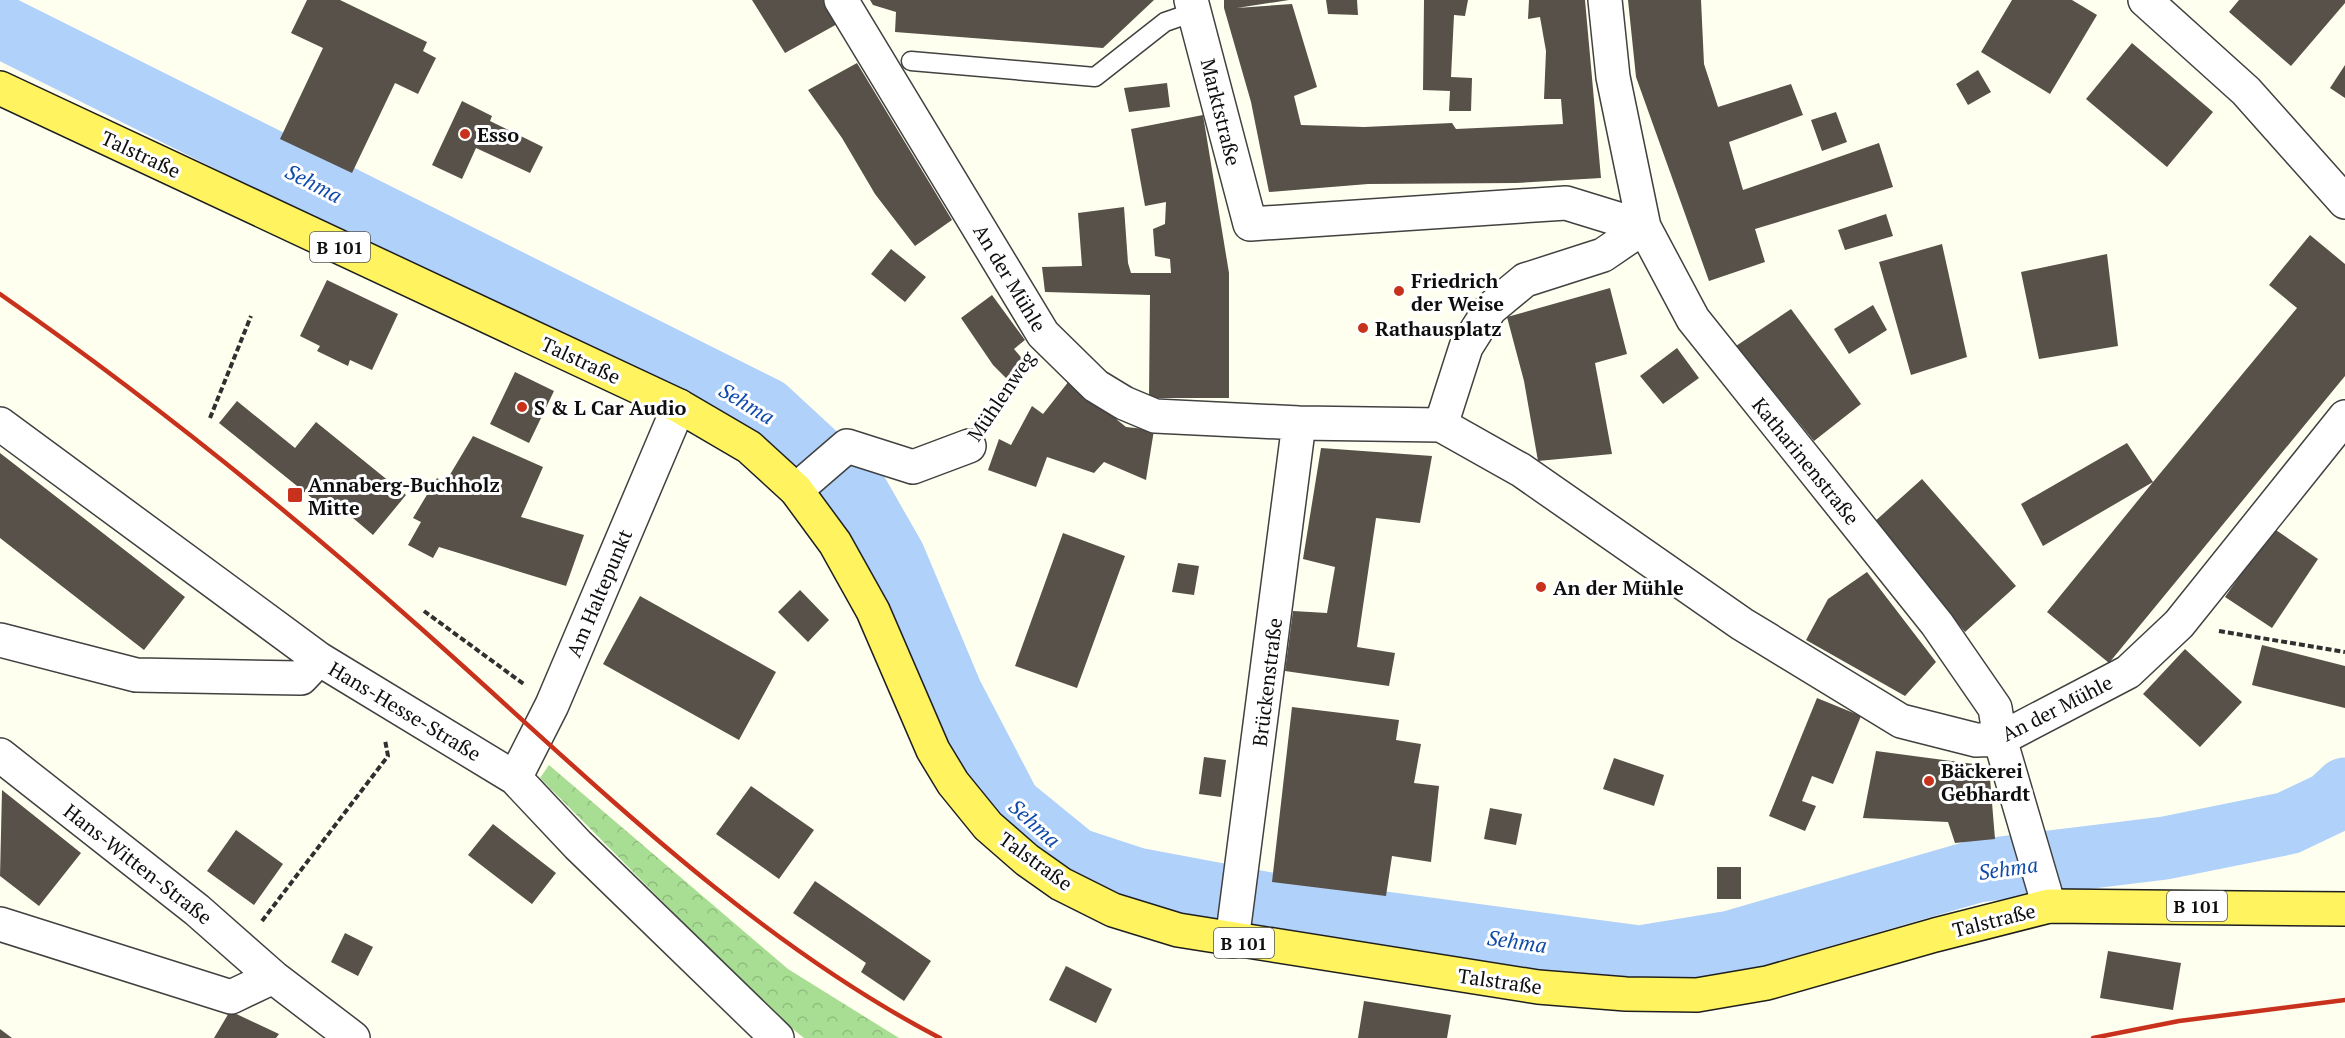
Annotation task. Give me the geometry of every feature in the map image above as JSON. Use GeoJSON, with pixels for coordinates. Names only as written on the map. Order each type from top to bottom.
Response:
{"type":"FeatureCollection","features":[{"type":"Feature","properties":{"kind":"main road","name":"Talstraße"},"geometry":{"type":"LineString","coordinates":[[0,88],[679,406],[805,483],[834,543],[873,611],[933,750],[953,783],[988,826],[1044,872],[1113,910],[1178,930],[1234,928],[1538,987],[1626,994],[1697,995],[1767,983],[1935,935],[2047,896],[2345,909]]}},
{"type":"Feature","properties":{"kind":"street","name":"An der Mühle"},"geometry":{"type":"LineString","coordinates":[[841,0],[1043,334],[1096,386],[1124,403],[1155,416],[1299,423],[1442,425],[1521,470],[1742,624],[1901,722],[1976,740],[2000,739],[2128,672],[2179,624],[2345,417]]}},
{"type":"Feature","properties":{"kind":"street","name":"Katharinenstraße"},"geometry":{"type":"LineString","coordinates":[[1605,0],[1613,77],[1644,227],[1693,319],[1950,643],[1995,708],[2000,739],[2047,896]]}},
{"type":"Feature","properties":{"kind":"street"},"geometry":{"type":"LineString","coordinates":[[2145,0],[2246,91],[2345,202]]}},
{"type":"Feature","properties":{"kind":"street","name":"Marktstraße"},"geometry":{"type":"LineString","coordinates":[[1193,6],[1250,224],[1566,203],[1644,227]]}},
{"type":"Feature","properties":{"kind":"street"},"geometry":{"type":"LineString","coordinates":[[1442,425],[1466,347],[1490,309],[1526,280],[1603,255],[1644,227]]}},
{"type":"Feature","properties":{"kind":"street","name":"Am Haltepunkt"},"geometry":{"type":"LineString","coordinates":[[515,778],[552,705],[679,406]]}},
{"type":"Feature","properties":{"kind":"street","name":"Hans-Hesse-Straße"},"geometry":{"type":"LineString","coordinates":[[0,423],[319,659],[515,778],[578,845],[777,1038]]}},
{"type":"Feature","properties":{"kind":"street","name":"Brückenstraße"},"geometry":{"type":"LineString","coordinates":[[1234,928],[1244,866],[1299,423]]}},
{"type":"Feature","properties":{"kind":"street","name":"Mühlenweg"},"geometry":{"type":"LineString","coordinates":[[805,483],[846,446],[913,466],[969,446]]}},
{"type":"Feature","properties":{"kind":"street"},"geometry":{"type":"LineString","coordinates":[[0,640],[136,675],[301,678],[319,659]]}},
{"type":"Feature","properties":{"kind":"street","name":"Hans-Witten-Straße"},"geometry":{"type":"LineString","coordinates":[[0,755],[242,948],[273,977],[353,1038]]}},
{"type":"Feature","properties":{"kind":"street"},"geometry":{"type":"LineString","coordinates":[[0,924],[231,997],[273,977]]}},
{"type":"Feature","properties":{"kind":"lane"},"geometry":{"type":"LineString","coordinates":[[911,61],[1095,77],[1165,22],[1193,6]]}},
{"type":"Feature","properties":{"kind":"path"},"geometry":{"type":"LineString","coordinates":[[210,418],[250,316]]}},
{"type":"Feature","properties":{"kind":"path","name":"Mühlenweg"},"geometry":{"type":"LineString","coordinates":[[969,446],[1043,334]]}},
{"type":"Feature","properties":{"kind":"path"},"geometry":{"type":"LineString","coordinates":[[424,611],[552,705]]}},
{"type":"Feature","properties":{"kind":"path"},"geometry":{"type":"LineString","coordinates":[[2179,624],[2345,652]]}},
{"type":"Feature","properties":{"kind":"path"},"geometry":{"type":"LineString","coordinates":[[242,948],[388,756],[386,741],[376,734]]}},
{"type":"Feature","properties":{"kind":"green space"},"geometry":{"type":"Polygon","coordinates":[[[549,765],[788,969],[899,1038],[804,1038],[773,1013],[540,778],[549,765]]]}},
{"type":"Feature","properties":{"kind":"building"},"geometry":{"type":"Polygon","coordinates":[[[307,0],[340,0],[427,42],[423,51],[436,58],[418,94],[395,83],[352,173],[280,139],[323,48],[291,33],[307,0]]]}},
{"type":"Feature","properties":{"kind":"building"},"geometry":{"type":"Polygon","coordinates":[[[752,0],[825,0],[839,23],[785,53],[752,0]]]}},
{"type":"Feature","properties":{"kind":"building"},"geometry":{"type":"Polygon","coordinates":[[[870,0],[1154,0],[1103,48],[895,32],[896,12],[873,5],[870,0]]]}},
{"type":"Feature","properties":{"kind":"building"},"geometry":{"type":"Polygon","coordinates":[[[1224,0],[1289,0],[1237,8],[1292,4],[1317,87],[1294,96],[1301,125],[1364,127],[1452,123],[1456,129],[1563,124],[1561,99],[1544,99],[1546,51],[1540,17],[1528,19],[1529,0],[1585,0],[1601,178],[1516,183],[1368,184],[1269,192],[1251,102],[1224,8],[1224,0]]]}},
{"type":"Feature","properties":{"kind":"building"},"geometry":{"type":"Polygon","coordinates":[[[1326,0],[1357,0],[1358,15],[1328,14],[1326,0]]]}},
{"type":"Feature","properties":{"kind":"building"},"geometry":{"type":"Polygon","coordinates":[[[1424,0],[1468,0],[1465,16],[1454,15],[1451,77],[1472,78],[1471,111],[1449,111],[1450,91],[1423,90],[1424,0]]]}},
{"type":"Feature","properties":{"kind":"building"},"geometry":{"type":"Polygon","coordinates":[[[1628,0],[1701,0],[1704,64],[1718,107],[1791,84],[1803,115],[1729,142],[1743,190],[1879,143],[1893,187],[1755,229],[1765,262],[1709,281],[1636,77],[1628,0]]]}},
{"type":"Feature","properties":{"kind":"building"},"geometry":{"type":"Polygon","coordinates":[[[2012,0],[2072,0],[2097,15],[2050,94],[1981,52],[2012,0]]]}},
{"type":"Feature","properties":{"kind":"building"},"geometry":{"type":"Polygon","coordinates":[[[2239,0],[2345,0],[2345,3],[2291,66],[2229,12],[2239,0]]]}},
{"type":"Feature","properties":{"kind":"building"},"geometry":{"type":"Polygon","coordinates":[[[2132,43],[2213,112],[2167,167],[2086,99],[2132,43]]]}},
{"type":"Feature","properties":{"kind":"building"},"geometry":{"type":"Polygon","coordinates":[[[857,63],[952,220],[915,246],[875,194],[842,138],[808,90],[857,63]]]}},
{"type":"Feature","properties":{"kind":"building"},"geometry":{"type":"Polygon","coordinates":[[[2345,65],[2345,98],[2330,88],[2345,65]]]}},
{"type":"Feature","properties":{"kind":"building"},"geometry":{"type":"Polygon","coordinates":[[[1978,70],[1991,92],[1968,105],[1956,84],[1978,70]]]}},
{"type":"Feature","properties":{"kind":"building"},"geometry":{"type":"Polygon","coordinates":[[[1167,83],[1170,107],[1129,112],[1124,88],[1167,83]]]}},
{"type":"Feature","properties":{"kind":"building"},"geometry":{"type":"Polygon","coordinates":[[[462,101],[492,116],[490,121],[543,147],[530,173],[476,148],[462,179],[432,165],[462,101]]]}},
{"type":"Feature","properties":{"kind":"building"},"geometry":{"type":"Polygon","coordinates":[[[1836,112],[1847,142],[1822,151],[1811,120],[1836,112]]]}},
{"type":"Feature","properties":{"kind":"building"},"geometry":{"type":"Polygon","coordinates":[[[1203,115],[1229,273],[1229,398],[1149,398],[1150,295],[1045,292],[1042,267],[1082,266],[1078,213],[1124,207],[1128,263],[1131,273],[1171,273],[1170,259],[1155,256],[1153,229],[1165,224],[1166,202],[1145,206],[1131,129],[1203,115]]]}},
{"type":"Feature","properties":{"kind":"building"},"geometry":{"type":"Polygon","coordinates":[[[1886,214],[1893,236],[1845,250],[1838,230],[1886,214]]]}},
{"type":"Feature","properties":{"kind":"building"},"geometry":{"type":"Polygon","coordinates":[[[2310,235],[2345,264],[2345,376],[2109,663],[2047,612],[2297,308],[2269,285],[2310,235]]]}},
{"type":"Feature","properties":{"kind":"building"},"geometry":{"type":"Polygon","coordinates":[[[1942,244],[1967,357],[1911,375],[1879,262],[1942,244]]]}},
{"type":"Feature","properties":{"kind":"building"},"geometry":{"type":"Polygon","coordinates":[[[891,249],[926,277],[905,302],[871,274],[891,249]]]}},
{"type":"Feature","properties":{"kind":"building"},"geometry":{"type":"Polygon","coordinates":[[[2107,254],[2118,346],[2039,359],[2021,272],[2107,254]]]}},
{"type":"Feature","properties":{"kind":"building"},"geometry":{"type":"Polygon","coordinates":[[[327,280],[398,314],[372,370],[350,360],[348,366],[317,351],[320,346],[300,336],[327,280]]]}},
{"type":"Feature","properties":{"kind":"building"},"geometry":{"type":"Polygon","coordinates":[[[1610,288],[1627,354],[1595,363],[1612,454],[1538,461],[1524,381],[1507,317],[1610,288]]]}},
{"type":"Feature","properties":{"kind":"building"},"geometry":{"type":"Polygon","coordinates":[[[992,295],[1025,340],[1014,349],[1025,362],[1006,378],[993,365],[961,318],[992,295]]]}},
{"type":"Feature","properties":{"kind":"building"},"geometry":{"type":"Polygon","coordinates":[[[1873,305],[1887,330],[1849,354],[1834,329],[1873,305]]]}},
{"type":"Feature","properties":{"kind":"building"},"geometry":{"type":"Polygon","coordinates":[[[1791,309],[1861,404],[1814,441],[1736,346],[1791,309]]]}},
{"type":"Feature","properties":{"kind":"building"},"geometry":{"type":"Polygon","coordinates":[[[1677,348],[1699,378],[1663,404],[1640,376],[1677,348]]]}},
{"type":"Feature","properties":{"kind":"building","name":"S & L Car Audio"},"geometry":{"type":"Polygon","coordinates":[[[515,372],[554,391],[529,443],[490,424],[515,372]]]}},
{"type":"Feature","properties":{"kind":"building"},"geometry":{"type":"Polygon","coordinates":[[[1069,381],[1126,427],[1154,430],[1146,480],[1104,462],[1094,473],[1047,457],[1036,487],[988,470],[999,439],[1011,445],[1032,406],[1043,414],[1069,381]]]}},
{"type":"Feature","properties":{"kind":"building"},"geometry":{"type":"Polygon","coordinates":[[[237,401],[295,448],[316,422],[406,495],[373,535],[340,507],[333,515],[219,423],[237,401]]]}},
{"type":"Feature","properties":{"kind":"building"},"geometry":{"type":"Polygon","coordinates":[[[473,436],[543,467],[521,517],[584,535],[566,586],[439,547],[433,558],[408,545],[421,522],[413,518],[437,478],[445,483],[473,436]]]}},
{"type":"Feature","properties":{"kind":"building"},"geometry":{"type":"Polygon","coordinates":[[[2127,443],[2153,482],[2043,546],[2021,504],[2127,443]]]}},
{"type":"Feature","properties":{"kind":"building"},"geometry":{"type":"Polygon","coordinates":[[[1321,448],[1432,456],[1420,523],[1376,518],[1357,647],[1395,653],[1389,686],[1285,671],[1293,611],[1327,613],[1335,567],[1303,559],[1321,448]]]}},
{"type":"Feature","properties":{"kind":"building"},"geometry":{"type":"Polygon","coordinates":[[[0,453],[185,597],[144,650],[0,538],[0,453]]]}},
{"type":"Feature","properties":{"kind":"building"},"geometry":{"type":"Polygon","coordinates":[[[1922,479],[2016,586],[1965,632],[1873,523],[1922,479]]]}},
{"type":"Feature","properties":{"kind":"building"},"geometry":{"type":"Polygon","coordinates":[[[2273,528],[2318,559],[2272,628],[2225,597],[2273,528]]]}},
{"type":"Feature","properties":{"kind":"building"},"geometry":{"type":"Polygon","coordinates":[[[1063,533],[1125,556],[1077,688],[1015,666],[1063,533]]]}},
{"type":"Feature","properties":{"kind":"building"},"geometry":{"type":"Polygon","coordinates":[[[1178,563],[1199,566],[1194,595],[1172,592],[1178,563]]]}},
{"type":"Feature","properties":{"kind":"building"},"geometry":{"type":"Polygon","coordinates":[[[1867,572],[1936,662],[1905,696],[1806,640],[1828,599],[1867,572]]]}},
{"type":"Feature","properties":{"kind":"building"},"geometry":{"type":"Polygon","coordinates":[[[800,590],[829,620],[808,642],[778,612],[800,590]]]}},
{"type":"Feature","properties":{"kind":"building"},"geometry":{"type":"Polygon","coordinates":[[[640,596],[776,672],[739,740],[603,664],[640,596]]]}},
{"type":"Feature","properties":{"kind":"building"},"geometry":{"type":"Polygon","coordinates":[[[2262,645],[2345,666],[2345,708],[2252,685],[2262,645]]]}},
{"type":"Feature","properties":{"kind":"building"},"geometry":{"type":"Polygon","coordinates":[[[2185,649],[2242,702],[2200,747],[2143,694],[2185,649]]]}},
{"type":"Feature","properties":{"kind":"building"},"geometry":{"type":"Polygon","coordinates":[[[1817,698],[1861,716],[1833,784],[1812,776],[1802,801],[1816,806],[1805,831],[1769,816],[1817,698]]]}},
{"type":"Feature","properties":{"kind":"building"},"geometry":{"type":"Polygon","coordinates":[[[1292,707],[1399,720],[1396,740],[1421,744],[1414,783],[1439,786],[1431,862],[1392,856],[1386,896],[1272,882],[1292,707]]]}},
{"type":"Feature","properties":{"kind":"building"},"geometry":{"type":"Polygon","coordinates":[[[1876,751],[1989,766],[1995,839],[1955,843],[1948,822],[1863,818],[1876,751]]]}},
{"type":"Feature","properties":{"kind":"building"},"geometry":{"type":"Polygon","coordinates":[[[1204,757],[1226,760],[1221,797],[1199,794],[1204,757]]]}},
{"type":"Feature","properties":{"kind":"building"},"geometry":{"type":"Polygon","coordinates":[[[1614,758],[1664,775],[1654,806],[1603,789],[1614,758]]]}},
{"type":"Feature","properties":{"kind":"building"},"geometry":{"type":"Polygon","coordinates":[[[751,786],[814,830],[779,879],[716,834],[751,786]]]}},
{"type":"Feature","properties":{"kind":"building"},"geometry":{"type":"Polygon","coordinates":[[[2,790],[81,853],[39,906],[0,876],[2,790]]]}},
{"type":"Feature","properties":{"kind":"building"},"geometry":{"type":"Polygon","coordinates":[[[1490,808],[1522,814],[1516,845],[1484,839],[1490,808]]]}},
{"type":"Feature","properties":{"kind":"building"},"geometry":{"type":"Polygon","coordinates":[[[493,824],[556,873],[532,904],[468,855],[493,824]]]}},
{"type":"Feature","properties":{"kind":"building"},"geometry":{"type":"Polygon","coordinates":[[[236,830],[283,864],[254,905],[207,871],[236,830]]]}},
{"type":"Feature","properties":{"kind":"building"},"geometry":{"type":"Polygon","coordinates":[[[1717,867],[1741,867],[1741,899],[1717,899],[1717,867]]]}},
{"type":"Feature","properties":{"kind":"building"},"geometry":{"type":"Polygon","coordinates":[[[815,881],[931,961],[904,1001],[861,972],[866,963],[793,913],[815,881]]]}},
{"type":"Feature","properties":{"kind":"building"},"geometry":{"type":"Polygon","coordinates":[[[345,933],[373,947],[358,976],[331,962],[345,933]]]}},
{"type":"Feature","properties":{"kind":"building"},"geometry":{"type":"Polygon","coordinates":[[[2108,951],[2181,963],[2173,1010],[2100,998],[2108,951]]]}},
{"type":"Feature","properties":{"kind":"building"},"geometry":{"type":"Polygon","coordinates":[[[1066,966],[1112,989],[1096,1023],[1049,1000],[1066,966]]]}},
{"type":"Feature","properties":{"kind":"building"},"geometry":{"type":"Polygon","coordinates":[[[1364,1001],[1451,1015],[1447,1038],[1358,1038],[1364,1001]]]}},
{"type":"Feature","properties":{"kind":"building"},"geometry":{"type":"Polygon","coordinates":[[[230,1011],[279,1034],[276,1038],[214,1038],[230,1011]]]}},
{"type":"Feature","properties":{"kind":"building"},"geometry":{"type":"Polygon","coordinates":[[[0,1029],[12,1038],[0,1038],[0,1029]]]}},
{"type":"Feature","properties":{"kind":"waterway","name":"Sehma"},"geometry":{"type":"LineString","coordinates":[[0,26],[766,409],[858,494],[894,557],[951,693],[1010,806],[1075,859],[1136,879],[1339,917],[1639,957],[1731,942],[1977,871],[2165,848],[2288,823],[2330,803],[2345,789]]}},
{"type":"Feature","properties":{"kind":"railway"},"geometry":{"type":"LineString","coordinates":[[0,294],[160,412],[264,494],[416,624],[666,848],[732,901],[799,951],[868,997],[940,1038]]}},
{"type":"Feature","properties":{"kind":"railway"},"geometry":{"type":"LineString","coordinates":[[2093,1038],[2179,1021],[2345,1000]]}},
{"type":"Feature","properties":{"kind":"place","name":"Esso"},"geometry":{"type":"Point","coordinates":[465,134]}},
{"type":"Feature","properties":{"kind":"place","name":"Friedrich der Weise"},"geometry":{"type":"Point","coordinates":[1399,291]}},
{"type":"Feature","properties":{"kind":"place","name":"Rathausplatz"},"geometry":{"type":"Point","coordinates":[1363,328]}},
{"type":"Feature","properties":{"kind":"place","name":"S & L Car Audio"},"geometry":{"type":"Point","coordinates":[522,407]}},
{"type":"Feature","properties":{"kind":"place","name":"Annaberg-Buchholz Mitte"},"geometry":{"type":"Point","coordinates":[295,495]}},
{"type":"Feature","properties":{"kind":"place","name":"An der Mühle"},"geometry":{"type":"Point","coordinates":[1541,587]}},
{"type":"Feature","properties":{"kind":"place","name":"Bäckerei Gebhardt"},"geometry":{"type":"Point","coordinates":[1929,781]}}]}
